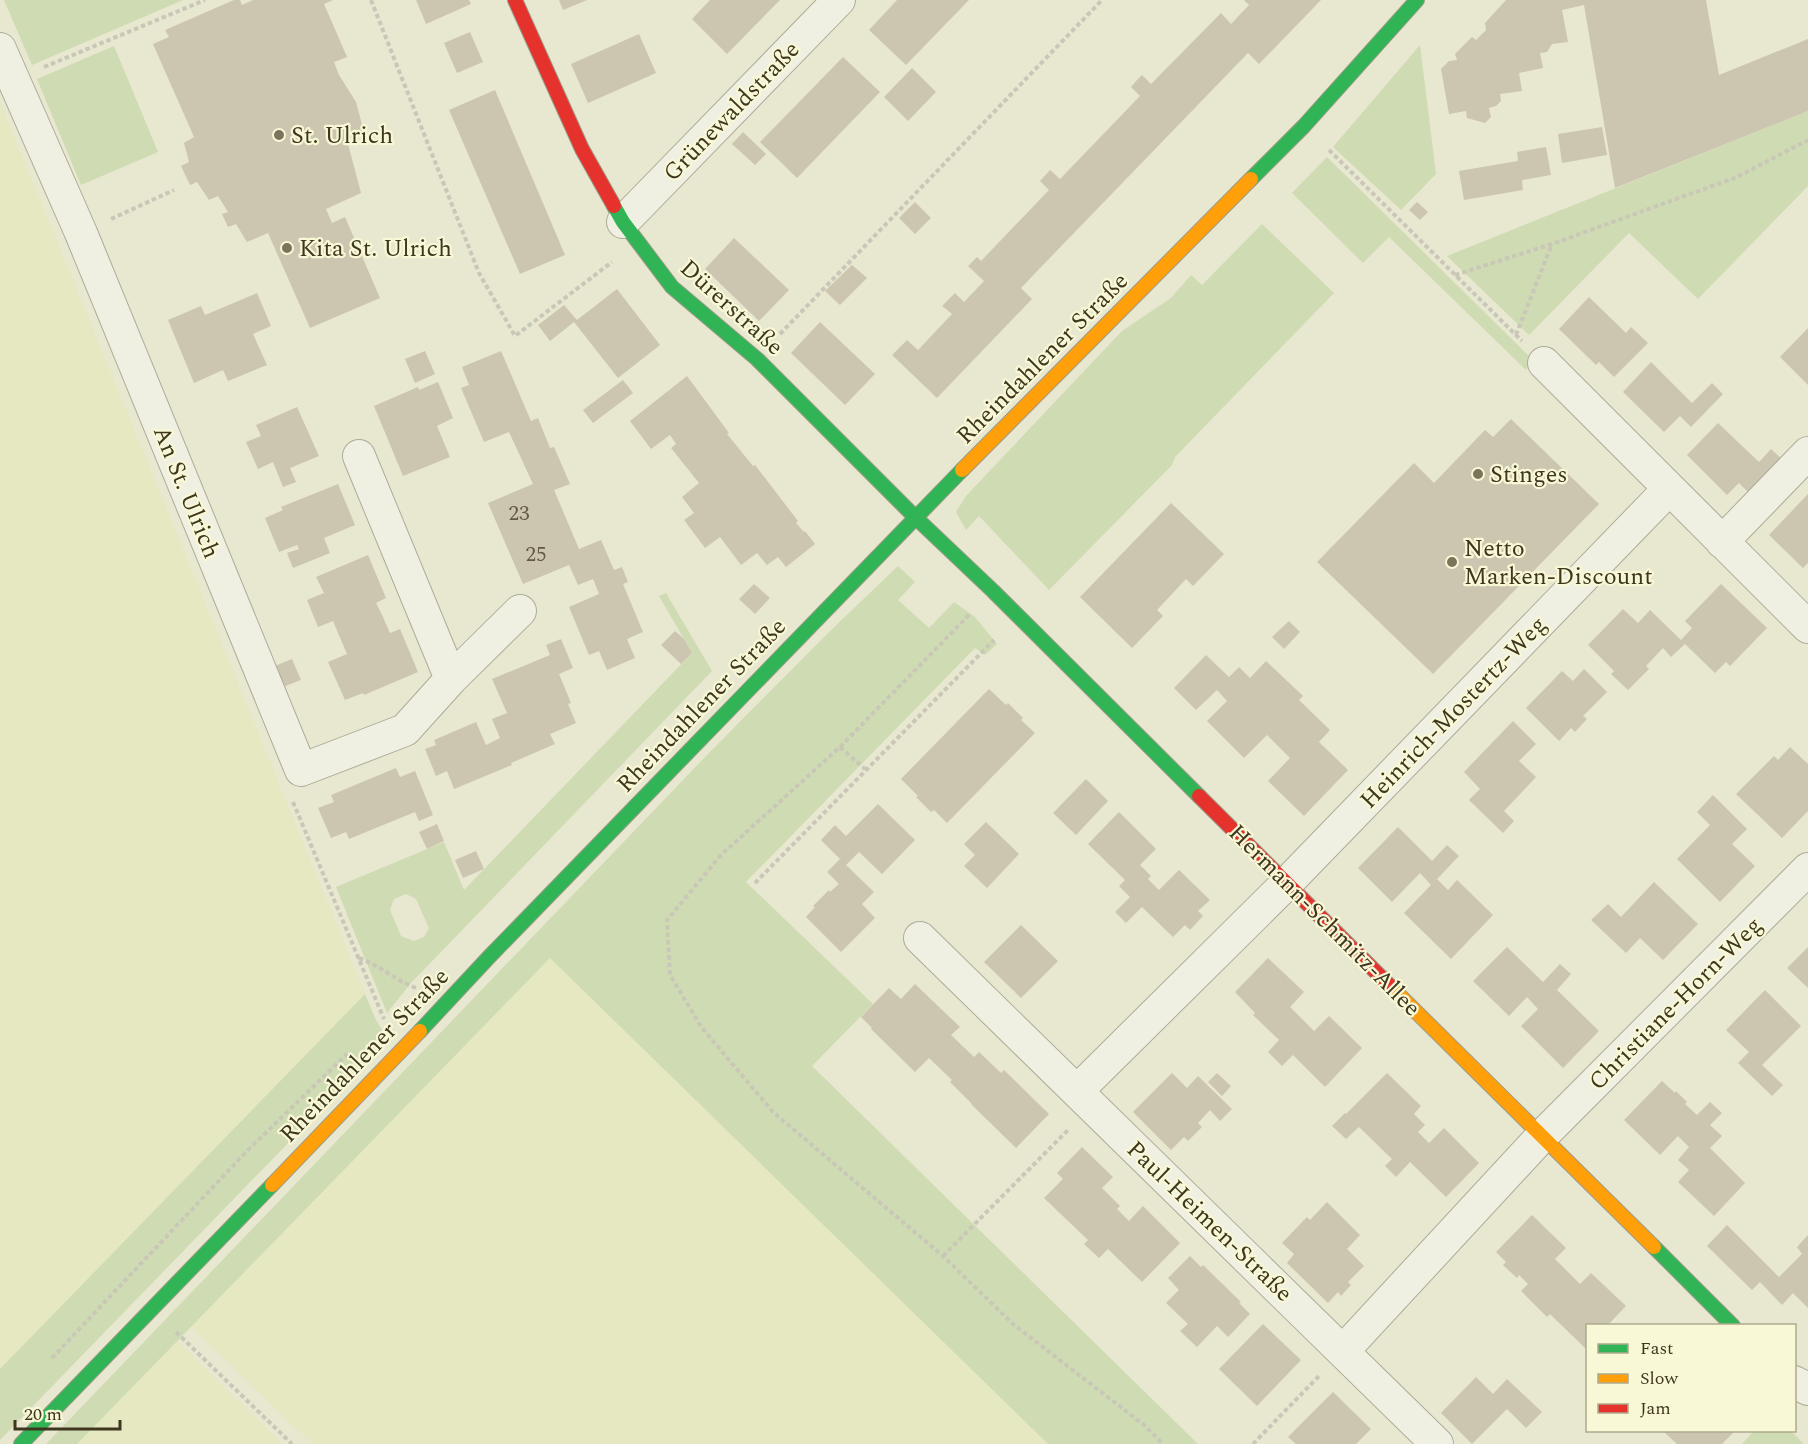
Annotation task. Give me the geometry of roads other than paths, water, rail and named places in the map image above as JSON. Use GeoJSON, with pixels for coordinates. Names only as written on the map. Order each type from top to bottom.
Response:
{"type":"FeatureCollection","features":[{"type":"Feature","properties":{"kind":"main road","name":"Dürerstraße"},"geometry":{"type":"LineString","coordinates":[[515,0],[582,149],[623,222],[672,287],[757,359],[915,517]]}},
{"type":"Feature","properties":{"kind":"main road","name":"Rheindahlener Straße"},"geometry":{"type":"LineString","coordinates":[[21,1444],[915,517],[1304,126],[1417,0]]}},
{"type":"Feature","properties":{"kind":"main road","name":"Hermann-Schmitz-Allee"},"geometry":{"type":"LineString","coordinates":[[915,517],[993,591],[1731,1324]]}},
{"type":"Feature","properties":{"kind":"street","name":"Grünewaldstraße"},"geometry":{"type":"LineString","coordinates":[[623,222],[839,0]]}},
{"type":"Feature","properties":{"kind":"street","name":"An St. Ulrich"},"geometry":{"type":"LineString","coordinates":[[0,49],[81,233],[301,770],[405,730],[451,679]]}},
{"type":"Feature","properties":{"kind":"street"},"geometry":{"type":"LineString","coordinates":[[1544,363],[1808,627]]}},
{"type":"Feature","properties":{"kind":"street"},"geometry":{"type":"LineString","coordinates":[[1722,542],[1808,453]]}},
{"type":"Feature","properties":{"kind":"street"},"geometry":{"type":"LineString","coordinates":[[359,456],[451,679],[520,610]]}},
{"type":"Feature","properties":{"kind":"street","name":"Heinrich-Mostertz-Weg"},"geometry":{"type":"LineString","coordinates":[[1287,884],[1669,489]]}},
{"type":"Feature","properties":{"kind":"street","name":"Christiane-Horn-Weg"},"geometry":{"type":"LineString","coordinates":[[1542,1136],[1808,869]]}},
{"type":"Feature","properties":{"kind":"street"},"geometry":{"type":"LineString","coordinates":[[1085,1098],[1287,884]]}},
{"type":"Feature","properties":{"kind":"street","name":"Paul-Heimen-Straße"},"geometry":{"type":"LineString","coordinates":[[920,938],[1437,1444]]}},
{"type":"Feature","properties":{"kind":"street"},"geometry":{"type":"LineString","coordinates":[[1343,1351],[1542,1136]]}},
{"type":"Feature","properties":{"kind":"place","name":"St. Ulrich"},"geometry":{"type":"Point","coordinates":[279,135]}},
{"type":"Feature","properties":{"kind":"place","name":"Kita St. Ulrich"},"geometry":{"type":"Point","coordinates":[287,248]}},
{"type":"Feature","properties":{"kind":"place","name":"Stinges"},"geometry":{"type":"Point","coordinates":[1478,474]}},
{"type":"Feature","properties":{"kind":"place","name":"Netto Marken-Discount"},"geometry":{"type":"Point","coordinates":[1452,562]}}]}
